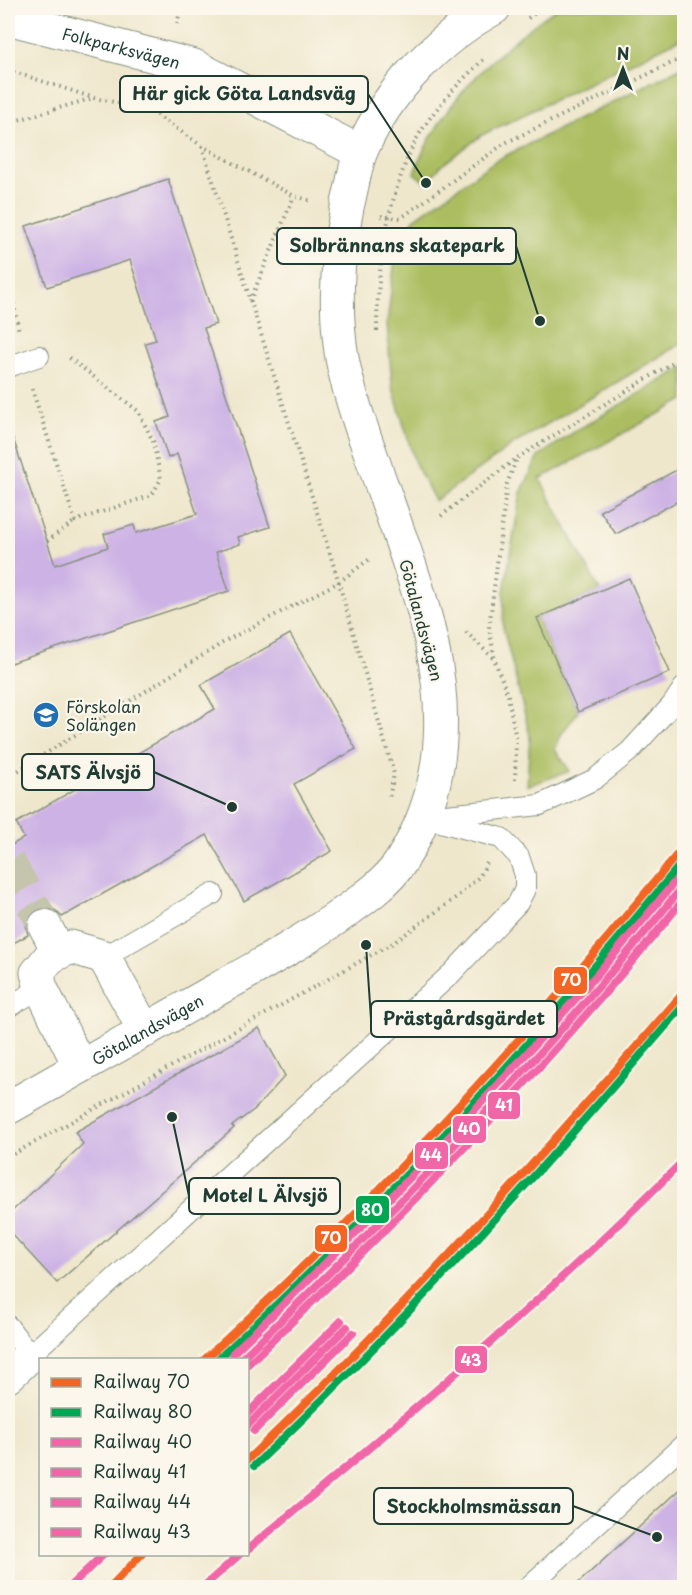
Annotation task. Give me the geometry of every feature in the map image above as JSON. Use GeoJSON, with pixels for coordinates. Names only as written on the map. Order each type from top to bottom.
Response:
{"type":"FeatureCollection","features":[{"type":"Feature","properties":{"kind":"street","name":"Götalandsvägen"},"geometry":{"type":"LineString","coordinates":[[8,1108],[309,938],[371,893],[398,865],[422,817],[438,772],[442,734],[441,688],[422,608],[361,425],[343,360],[338,321],[338,286],[346,209],[360,152],[378,116],[441,42],[494,8]]}},
{"type":"Feature","properties":{"kind":"street","name":"Folkparksvägen"},"geometry":{"type":"LineString","coordinates":[[8,18],[194,66],[360,152]]}},
{"type":"Feature","properties":{"kind":"street"},"geometry":{"type":"LineString","coordinates":[[81,1067],[41,988],[37,973],[50,957],[52,939],[104,957],[145,1031]]}},
{"type":"Feature","properties":{"kind":"lane"},"geometry":{"type":"LineString","coordinates":[[422,817],[540,805],[595,779],[630,751],[672,705],[684,687]]}},
{"type":"Feature","properties":{"kind":"lane"},"geometry":{"type":"LineString","coordinates":[[8,1326],[19,1365],[451,974],[518,903],[525,889],[525,875],[519,857],[501,838],[422,817]]}},
{"type":"Feature","properties":{"kind":"lane"},"geometry":{"type":"LineString","coordinates":[[104,957],[213,894]]}},
{"type":"Feature","properties":{"kind":"lane"},"geometry":{"type":"LineString","coordinates":[[8,1007],[41,988]]}},
{"type":"Feature","properties":{"kind":"lane"},"geometry":{"type":"LineString","coordinates":[[527,1587],[684,1444]]}},
{"type":"Feature","properties":{"kind":"path"},"geometry":{"type":"LineString","coordinates":[[521,25],[542,8]]}},
{"type":"Feature","properties":{"kind":"path"},"geometry":{"type":"LineString","coordinates":[[378,341],[378,280],[395,193],[412,147],[434,114],[489,55]]}},
{"type":"Feature","properties":{"kind":"path"},"geometry":{"type":"LineString","coordinates":[[8,70],[94,98],[148,109],[202,146],[294,196],[389,218],[401,218],[505,143],[684,57]]}},
{"type":"Feature","properties":{"kind":"path"},"geometry":{"type":"LineString","coordinates":[[8,123],[94,98]]}},
{"type":"Feature","properties":{"kind":"path"},"geometry":{"type":"LineString","coordinates":[[202,146],[339,582],[394,774],[389,802]]}},
{"type":"Feature","properties":{"kind":"path"},"geometry":{"type":"LineString","coordinates":[[250,301],[294,196]]}},
{"type":"Feature","properties":{"kind":"path"},"geometry":{"type":"LineString","coordinates":[[8,274],[16,308],[23,362],[75,521]]}},
{"type":"Feature","properties":{"kind":"path"},"geometry":{"type":"LineString","coordinates":[[23,362],[64,353],[138,411],[153,441],[161,479],[152,495],[75,521],[47,541]]}},
{"type":"Feature","properties":{"kind":"path"},"geometry":{"type":"LineString","coordinates":[[441,516],[517,458],[684,356]]}},
{"type":"Feature","properties":{"kind":"path"},"geometry":{"type":"LineString","coordinates":[[8,777],[229,639],[339,582],[379,552]]}},
{"type":"Feature","properties":{"kind":"path"},"geometry":{"type":"LineString","coordinates":[[464,629],[495,661]]}},
{"type":"Feature","properties":{"kind":"path"},"geometry":{"type":"LineString","coordinates":[[8,1157],[335,974]]}},
{"type":"Feature","properties":{"kind":"green space"},"geometry":{"type":"Polygon","coordinates":[[[557,8],[684,8],[684,37],[482,135],[441,166],[426,183],[414,173],[425,147],[455,101],[513,41],[557,8]]]}},
{"type":"Feature","properties":{"kind":"green space"},"geometry":{"type":"Polygon","coordinates":[[[684,66],[684,342],[514,444],[435,501],[415,463],[392,385],[387,323],[396,251],[414,219],[495,161],[684,66]]]}},
{"type":"Feature","properties":{"kind":"green space"},"geometry":{"type":"Polygon","coordinates":[[[684,367],[684,400],[540,479],[600,591],[537,618],[578,712],[562,733],[555,750],[570,771],[527,786],[530,736],[503,627],[504,591],[521,493],[538,457],[574,432],[684,367]]]}},
{"type":"Feature","properties":{"kind":"building"},"geometry":{"type":"Polygon","coordinates":[[[168,179],[216,324],[204,328],[270,527],[238,537],[240,544],[216,552],[229,591],[8,664],[8,439],[13,438],[55,565],[108,547],[104,534],[134,525],[136,533],[197,514],[177,454],[168,458],[156,422],[170,417],[145,343],[156,340],[130,260],[47,287],[26,226],[168,179]]]}},
{"type":"Feature","properties":{"kind":"building"},"geometry":{"type":"Polygon","coordinates":[[[684,466],[684,498],[616,534],[600,511],[684,466]]]}},
{"type":"Feature","properties":{"kind":"building"},"geometry":{"type":"Polygon","coordinates":[[[629,578],[670,672],[578,712],[537,618],[629,578]]]}},
{"type":"Feature","properties":{"kind":"building"},"geometry":{"type":"Polygon","coordinates":[[[290,634],[356,749],[294,784],[332,851],[244,901],[207,835],[62,917],[55,910],[46,907],[36,910],[29,917],[26,925],[28,935],[8,946],[8,847],[24,838],[16,823],[215,709],[201,685],[290,634]]]}},
{"type":"Feature","properties":{"kind":"building"},"geometry":{"type":"Polygon","coordinates":[[[259,1028],[285,1076],[255,1109],[232,1126],[234,1128],[57,1283],[8,1230],[8,1215],[83,1144],[75,1132],[259,1028]]]}},
{"type":"Feature","properties":{"kind":"building"},"geometry":{"type":"Polygon","coordinates":[[[684,1486],[684,1587],[574,1587],[684,1486]]]}},
{"type":"Feature","properties":{"kind":"tunnel"},"geometry":{"type":"LineString","coordinates":[[8,861],[45,926]]}},
{"type":"Feature","properties":{"kind":"rail line","name":"70"},"geometry":{"type":"LineString","coordinates":[[206,1358],[331,1238],[453,1112],[571,981],[684,846]]}},
{"type":"Feature","properties":{"kind":"rail line","name":"80"},"geometry":{"type":"LineString","coordinates":[[219,1358],[341,1241],[460,1118],[574,991],[684,860]]}},
{"type":"Feature","properties":{"kind":"rail line","name":"44"},"geometry":{"type":"LineString","coordinates":[[233,1353],[463,1123],[572,1003],[677,879]]}},
{"type":"Feature","properties":{"kind":"rail line","name":"40"},"geometry":{"type":"LineString","coordinates":[[242,1358],[470,1129],[579,1009],[684,885]]}},
{"type":"Feature","properties":{"kind":"rail line","name":"41"},"geometry":{"type":"LineString","coordinates":[[249,1363],[362,1253],[474,1138],[581,1021],[684,899]]}},
{"type":"Feature","properties":{"kind":"rail line","name":"70"},"geometry":{"type":"LineString","coordinates":[[249,1458],[362,1347],[472,1231],[684,992]]}},
{"type":"Feature","properties":{"kind":"rail line","name":"80"},"geometry":{"type":"LineString","coordinates":[[254,1466],[311,1411],[475,1241],[684,1005]]}},
{"type":"Feature","properties":{"kind":"rail line","name":"43"},"geometry":{"type":"LineString","coordinates":[[249,1548],[471,1360],[579,1262],[684,1160]]}},
{"type":"Feature","properties":{"kind":"rail line","name":"44"},"geometry":{"type":"LineString","coordinates":[[249,1412],[341,1321]]}},
{"type":"Feature","properties":{"kind":"rail line","name":"40"},"geometry":{"type":"LineString","coordinates":[[249,1424],[347,1327]]}},
{"type":"Feature","properties":{"kind":"rail line","name":"41"},"geometry":{"type":"LineString","coordinates":[[254,1431],[353,1333]]}},
{"type":"Feature","properties":{"kind":"rail line","name":"40"},"geometry":{"type":"LineString","coordinates":[[68,1588],[102,1556]]}},
{"type":"Feature","properties":{"kind":"rail line","name":"70"},"geometry":{"type":"LineString","coordinates":[[109,1588],[140,1556]]}},
{"type":"Feature","properties":{"kind":"rail line","name":"43"},"geometry":{"type":"LineString","coordinates":[[202,1588],[238,1556]]}},
{"type":"Feature","properties":{"kind":"place","name":"Här gick Göta Landsväg"},"geometry":{"type":"Point","coordinates":[426,183]}},
{"type":"Feature","properties":{"kind":"place","name":"Solbrännans skatepark"},"geometry":{"type":"Point","coordinates":[540,321]}},
{"type":"Feature","properties":{"kind":"place","name":"Förskolan Solängen"},"geometry":{"type":"Point","coordinates":[46,715]}},
{"type":"Feature","properties":{"kind":"place","name":"SATS Älvsjö"},"geometry":{"type":"Point","coordinates":[232,807]}},
{"type":"Feature","properties":{"kind":"place","name":"Prästgårdsgärdet"},"geometry":{"type":"Point","coordinates":[366,945]}},
{"type":"Feature","properties":{"kind":"place","name":"Motel L Älvsjö"},"geometry":{"type":"Point","coordinates":[172,1117]}},
{"type":"Feature","properties":{"kind":"place","name":"Stockholmsmässan"},"geometry":{"type":"Point","coordinates":[657,1537]}}]}
